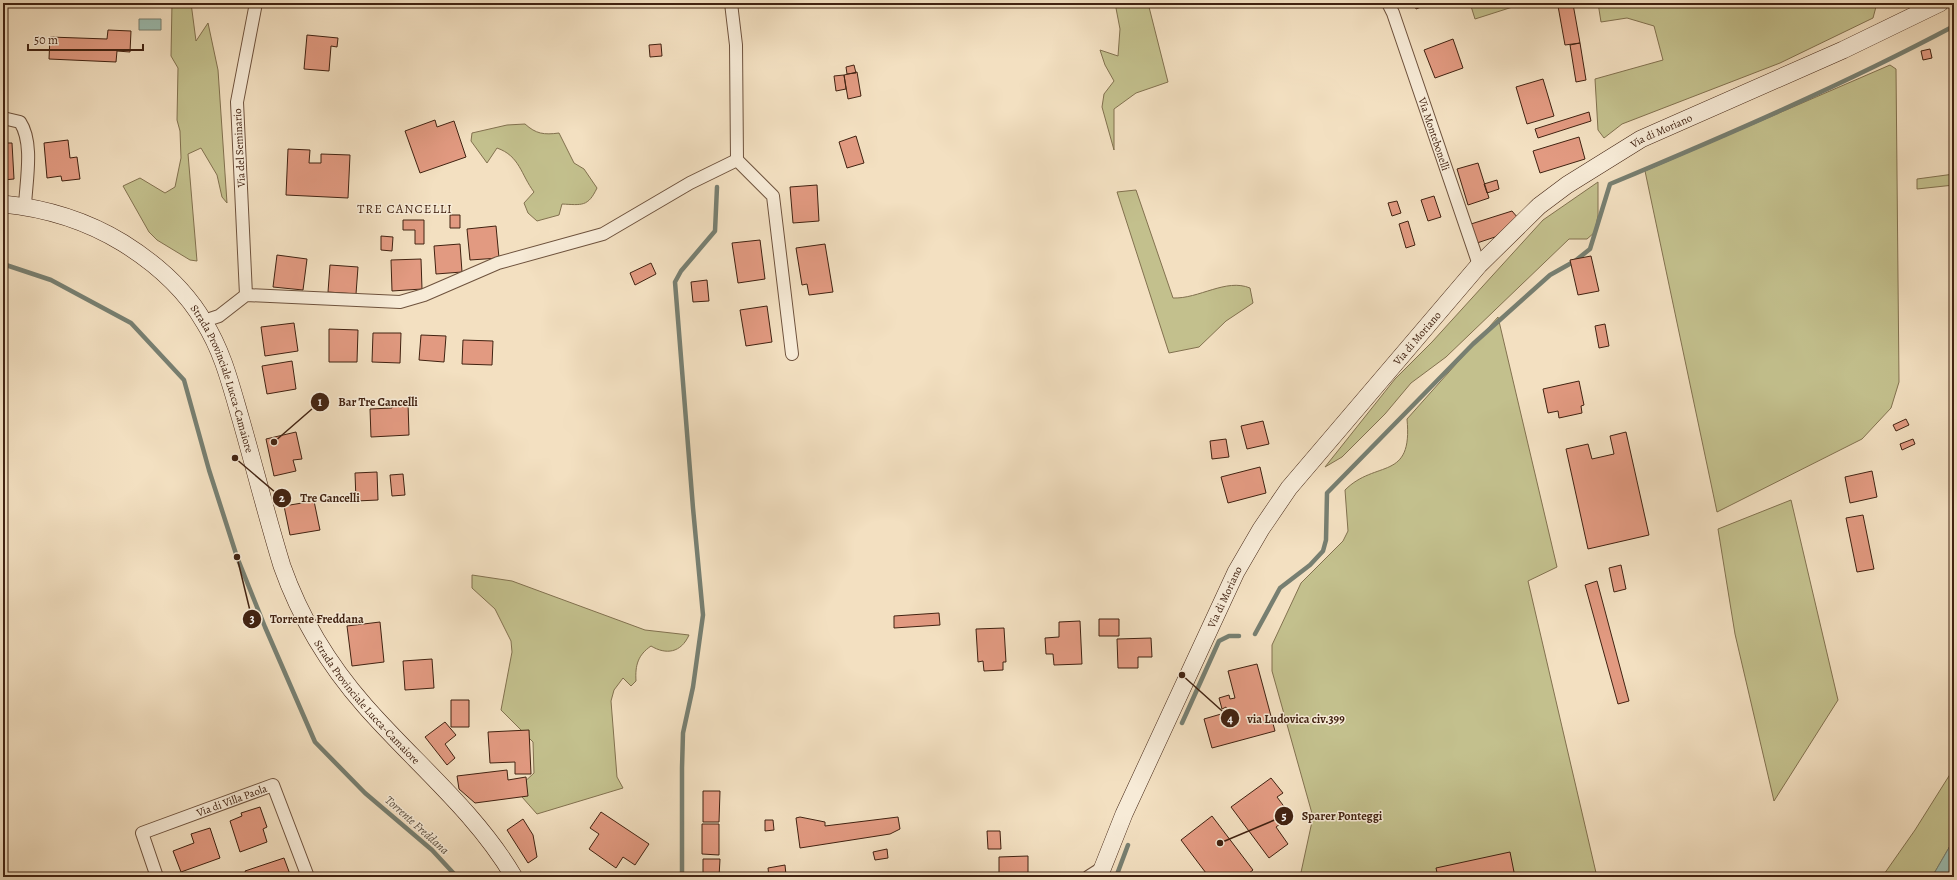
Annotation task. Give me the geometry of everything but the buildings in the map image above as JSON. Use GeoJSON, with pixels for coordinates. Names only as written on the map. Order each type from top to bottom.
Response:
{"type":"FeatureCollection","features":[{"type":"Feature","properties":{"kind":"main road","name":"Via di Moriano"},"geometry":{"type":"LineString","coordinates":[[1101,872],[1124,814],[1236,572],[1261,529],[1289,488],[1479,265],[1539,206],[1567,185],[1641,139],[1843,50],[1940,3]]}},
{"type":"Feature","properties":{"kind":"main road","name":"Strada Provinciale Lucca-Camaiore"},"geometry":{"type":"LineString","coordinates":[[3,204],[25,206],[92,226],[140,253],[178,287],[204,321],[226,366],[282,566],[292,596],[306,622],[332,665],[364,706],[466,811],[497,850],[514,877]]}},
{"type":"Feature","properties":{"kind":"street","name":"Via del Seminario"},"geometry":{"type":"LineString","coordinates":[[246,295],[237,102],[256,3]]}},
{"type":"Feature","properties":{"kind":"street"},"geometry":{"type":"LineString","coordinates":[[731,3],[736,45],[737,160],[773,196],[792,354]]}},
{"type":"Feature","properties":{"kind":"street","name":"Via Montebonelli"},"geometry":{"type":"LineString","coordinates":[[1388,3],[1393,13],[1479,265]]}},
{"type":"Feature","properties":{"kind":"street"},"geometry":{"type":"LineString","coordinates":[[3,118],[20,122],[25,129],[28,142],[25,206]]}},
{"type":"Feature","properties":{"kind":"street"},"geometry":{"type":"LineString","coordinates":[[204,321],[219,316],[246,295],[400,302],[424,295],[498,263],[603,234],[690,183],[737,160]]}},
{"type":"Feature","properties":{"kind":"street","name":"Via di Villa Paola"},"geometry":{"type":"LineString","coordinates":[[157,877],[142,833],[273,785],[308,877]]}},
{"type":"Feature","properties":{"kind":"street"},"geometry":{"type":"LineString","coordinates":[[1088,877],[1101,872]]}},
{"type":"Feature","properties":{"kind":"shaded area"},"geometry":{"type":"Polygon","coordinates":[[[172,3],[191,3],[196,41],[208,23],[218,70],[227,203],[222,197],[217,175],[201,148],[188,154],[197,261],[190,260],[157,240],[149,232],[123,186],[140,178],[165,193],[175,187],[181,158],[180,131],[177,120],[178,68],[171,56],[172,3]]]}},
{"type":"Feature","properties":{"kind":"shaded area"},"geometry":{"type":"Polygon","coordinates":[[[1115,3],[1151,3],[1149,7],[1168,82],[1136,93],[1114,109],[1114,150],[1102,107],[1104,94],[1114,81],[1105,65],[1100,50],[1118,56],[1120,29],[1115,3]]]}},
{"type":"Feature","properties":{"kind":"shaded area"},"geometry":{"type":"Polygon","coordinates":[[[1470,3],[1525,3],[1475,19],[1470,3]]]}},
{"type":"Feature","properties":{"kind":"shaded area"},"geometry":{"type":"Polygon","coordinates":[[[1598,3],[1877,3],[1873,18],[1780,63],[1622,124],[1604,138],[1598,130],[1595,79],[1663,60],[1654,26],[1627,18],[1601,22],[1598,3]]]}},
{"type":"Feature","properties":{"kind":"shaded area"},"geometry":{"type":"Polygon","coordinates":[[[1890,65],[1896,69],[1899,382],[1891,408],[1862,439],[1717,512],[1645,171],[1890,65]]]}},
{"type":"Feature","properties":{"kind":"shaded area"},"geometry":{"type":"Polygon","coordinates":[[[525,124],[540,133],[559,133],[574,163],[584,169],[597,188],[591,199],[584,204],[562,204],[559,215],[537,221],[528,213],[524,203],[534,192],[511,156],[505,151],[497,148],[487,163],[471,141],[472,133],[507,125],[525,124]]]}},
{"type":"Feature","properties":{"kind":"shaded area"},"geometry":{"type":"Polygon","coordinates":[[[1954,174],[1954,185],[1917,189],[1917,179],[1954,174]]]}},
{"type":"Feature","properties":{"kind":"shaded area"},"geometry":{"type":"Polygon","coordinates":[[[1598,182],[1598,215],[1595,232],[1587,239],[1569,239],[1446,357],[1411,383],[1385,414],[1342,457],[1325,467],[1395,379],[1432,342],[1543,220],[1598,182]]]}},
{"type":"Feature","properties":{"kind":"shaded area"},"geometry":{"type":"Polygon","coordinates":[[[1136,190],[1173,298],[1193,295],[1232,285],[1250,288],[1253,303],[1226,321],[1199,347],[1169,353],[1117,192],[1136,190]]]}},
{"type":"Feature","properties":{"kind":"shaded area"},"geometry":{"type":"Polygon","coordinates":[[[1498,317],[1557,567],[1528,581],[1597,877],[1300,877],[1313,817],[1272,671],[1272,645],[1301,583],[1343,541],[1348,531],[1345,490],[1357,481],[1398,461],[1404,452],[1407,439],[1407,419],[1498,317]]]}},
{"type":"Feature","properties":{"kind":"shaded area"},"geometry":{"type":"Polygon","coordinates":[[[1791,500],[1838,700],[1774,801],[1735,634],[1718,529],[1791,500]]]}},
{"type":"Feature","properties":{"kind":"shaded area"},"geometry":{"type":"Polygon","coordinates":[[[472,575],[512,581],[645,630],[689,635],[682,646],[673,651],[662,651],[651,646],[643,653],[638,661],[636,681],[631,686],[623,678],[614,690],[611,701],[617,777],[623,788],[537,814],[522,797],[520,786],[534,773],[533,742],[501,710],[512,652],[511,641],[495,609],[472,588],[472,575]]]}},
{"type":"Feature","properties":{"kind":"shaded area"},"geometry":{"type":"Polygon","coordinates":[[[1954,768],[1954,839],[1932,877],[1882,877],[1915,830],[1954,768]]]}},
{"type":"Feature","properties":{"kind":"water"},"geometry":{"type":"Polygon","coordinates":[[[139,19],[161,19],[161,30],[139,30],[139,19]]]}},
{"type":"Feature","properties":{"kind":"water"},"geometry":{"type":"Polygon","coordinates":[[[1954,839],[1954,877],[1932,877],[1954,839]]]}},
{"type":"Feature","properties":{"kind":"waterway"},"geometry":{"type":"LineString","coordinates":[[1255,634],[1280,588],[1310,565],[1323,551],[1326,540],[1327,493],[1473,344],[1550,275],[1575,261],[1590,249],[1610,184],[1784,109],[1870,69],[1954,26]]}},
{"type":"Feature","properties":{"kind":"waterway"},"geometry":{"type":"LineString","coordinates":[[682,877],[683,733],[693,687],[703,615],[675,282],[681,271],[715,231],[717,187]]}},
{"type":"Feature","properties":{"kind":"waterway","name":"Torrente Freddana"},"geometry":{"type":"LineString","coordinates":[[3,264],[51,280],[131,323],[184,380],[209,470],[237,557],[265,627],[315,742],[365,793],[432,850],[457,877]]}},
{"type":"Feature","properties":{"kind":"waterway"},"geometry":{"type":"LineString","coordinates":[[1182,723],[1219,641],[1229,636],[1239,636]]}},
{"type":"Feature","properties":{"kind":"waterway"},"geometry":{"type":"LineString","coordinates":[[1116,877],[1128,845]]}},
{"type":"Feature","properties":{"kind":"place","name":"Bar Tre Cancelli"},"geometry":{"type":"Point","coordinates":[274,442]}},
{"type":"Feature","properties":{"kind":"place","name":"Tre Cancelli"},"geometry":{"type":"Point","coordinates":[235,458]}},
{"type":"Feature","properties":{"kind":"place","name":"Torrente Freddana"},"geometry":{"type":"Point","coordinates":[237,557]}},
{"type":"Feature","properties":{"kind":"place","name":"via Ludovica civ.399"},"geometry":{"type":"Point","coordinates":[1182,675]}},
{"type":"Feature","properties":{"kind":"place","name":"Sparer Ponteggi"},"geometry":{"type":"Point","coordinates":[1220,843]}},
{"type":"Feature","properties":{"kind":"district","name":"TRE CANCELLI"},"geometry":{"type":"Point","coordinates":[405,208]}}]}
